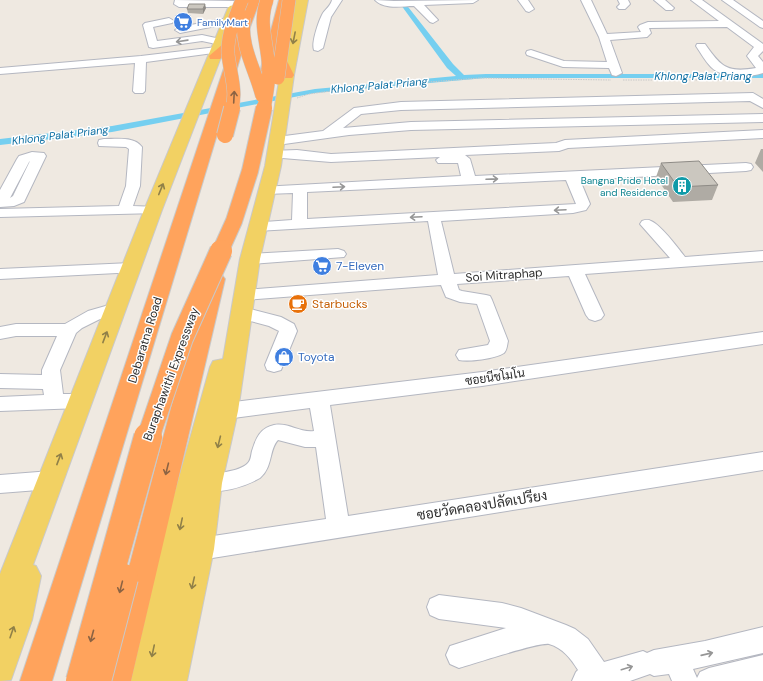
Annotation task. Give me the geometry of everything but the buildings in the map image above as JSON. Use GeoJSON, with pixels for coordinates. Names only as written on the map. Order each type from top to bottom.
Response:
{"type":"FeatureCollection","features":[{"type":"Feature","properties":{"kind":"highway"},"geometry":{"type":"LineString","coordinates":[[250,0],[243,18],[244,46],[260,82],[275,100]]}},
{"type":"Feature","properties":{"kind":"highway","name":"Debaratna Road"},"geometry":{"type":"LineString","coordinates":[[36,681],[241,35],[254,0]]}},
{"type":"Feature","properties":{"kind":"highway","name":"Buraphawithi Expressway"},"geometry":{"type":"LineString","coordinates":[[80,681],[142,455],[182,338],[234,220],[275,100],[263,37],[262,20],[267,0]]}},
{"type":"Feature","properties":{"kind":"highway"},"geometry":{"type":"LineString","coordinates":[[116,681],[275,100],[273,46],[285,0]]}},
{"type":"Feature","properties":{"kind":"highway"},"geometry":{"type":"LineString","coordinates":[[97,681],[155,455],[193,339],[243,221],[259,171],[273,107],[289,0]]}},
{"type":"Feature","properties":{"kind":"highway","name":"Buraphawithi Expressway"},"geometry":{"type":"LineString","coordinates":[[50,681],[208,182],[224,139],[234,102],[234,90],[228,53],[229,34],[238,1]]}},
{"type":"Feature","properties":{"kind":"highway"},"geometry":{"type":"LineString","coordinates":[[218,49],[241,35]]}},
{"type":"Feature","properties":{"kind":"highway"},"geometry":{"type":"LineString","coordinates":[[273,46],[287,75]]}},
{"type":"Feature","properties":{"kind":"main road"},"geometry":{"type":"LineString","coordinates":[[171,681],[200,548],[210,483],[226,411],[250,259],[275,153],[275,100],[287,75],[302,0]]}},
{"type":"Feature","properties":{"kind":"main road"},"geometry":{"type":"LineString","coordinates":[[0,613],[7,577],[40,510],[153,210],[228,21],[238,1]]}},
{"type":"Feature","properties":{"kind":"main road"},"geometry":{"type":"LineString","coordinates":[[147,681],[184,510],[226,345],[243,307]]}},
{"type":"Feature","properties":{"kind":"main road"},"geometry":{"type":"LineString","coordinates":[[0,669],[16,620],[40,510]]}},
{"type":"Feature","properties":{"kind":"street"},"geometry":{"type":"LineString","coordinates":[[318,48],[318,35],[327,15],[333,9],[337,0]]}},
{"type":"Feature","properties":{"kind":"street"},"geometry":{"type":"LineString","coordinates":[[380,0],[387,3],[473,0]]}},
{"type":"Feature","properties":{"kind":"street"},"geometry":{"type":"LineString","coordinates":[[523,0],[529,9]]}},
{"type":"Feature","properties":{"kind":"street"},"geometry":{"type":"LineString","coordinates":[[531,53],[563,64],[615,75],[604,37],[586,0]]}},
{"type":"Feature","properties":{"kind":"street"},"geometry":{"type":"LineString","coordinates":[[659,0],[669,8]]}},
{"type":"Feature","properties":{"kind":"street"},"geometry":{"type":"LineString","coordinates":[[696,0],[759,46],[759,49],[752,56],[762,68],[759,72],[728,72],[722,70],[716,67],[701,46]]}},
{"type":"Feature","properties":{"kind":"street"},"geometry":{"type":"LineString","coordinates":[[727,0],[763,25]]}},
{"type":"Feature","properties":{"kind":"street"},"geometry":{"type":"LineString","coordinates":[[185,15],[180,2],[238,1]]}},
{"type":"Feature","properties":{"kind":"street"},"geometry":{"type":"LineString","coordinates":[[213,14],[218,2]]}},
{"type":"Feature","properties":{"kind":"street"},"geometry":{"type":"LineString","coordinates":[[417,3],[433,20]]}},
{"type":"Feature","properties":{"kind":"street"},"geometry":{"type":"LineString","coordinates":[[169,21],[148,25],[154,34],[153,45],[202,38]]}},
{"type":"Feature","properties":{"kind":"street"},"geometry":{"type":"LineString","coordinates":[[173,31],[228,21]]}},
{"type":"Feature","properties":{"kind":"street"},"geometry":{"type":"LineString","coordinates":[[604,37],[643,35],[646,33],[643,27],[648,25],[728,24]]}},
{"type":"Feature","properties":{"kind":"street"},"geometry":{"type":"LineString","coordinates":[[199,26],[202,38],[218,49]]}},
{"type":"Feature","properties":{"kind":"street"},"geometry":{"type":"LineString","coordinates":[[0,71],[141,59],[218,49]]}},
{"type":"Feature","properties":{"kind":"street"},"geometry":{"type":"LineString","coordinates":[[139,91],[141,59]]}},
{"type":"Feature","properties":{"kind":"street"},"geometry":{"type":"LineString","coordinates":[[328,134],[358,111],[401,106],[753,97],[763,104]]}},
{"type":"Feature","properties":{"kind":"street"},"geometry":{"type":"LineString","coordinates":[[275,153],[328,134],[411,126],[763,118]]}},
{"type":"Feature","properties":{"kind":"street"},"geometry":{"type":"LineString","coordinates":[[275,153],[331,158],[560,147],[564,144],[763,134]]}},
{"type":"Feature","properties":{"kind":"street"},"geometry":{"type":"LineString","coordinates":[[104,143],[129,143],[136,147],[133,186],[125,209]]}},
{"type":"Feature","properties":{"kind":"street"},"geometry":{"type":"LineString","coordinates":[[275,153],[463,159],[728,148]]}},
{"type":"Feature","properties":{"kind":"street"},"geometry":{"type":"LineString","coordinates":[[463,159],[469,180]]}},
{"type":"Feature","properties":{"kind":"street"},"geometry":{"type":"LineString","coordinates":[[266,190],[300,190],[469,180],[575,185],[746,166]]}},
{"type":"Feature","properties":{"kind":"street"},"geometry":{"type":"LineString","coordinates":[[257,226],[573,209],[580,208],[583,204],[575,185]]}},
{"type":"Feature","properties":{"kind":"street"},"geometry":{"type":"LineString","coordinates":[[299,224],[300,190]]}},
{"type":"Feature","properties":{"kind":"street"},"geometry":{"type":"LineString","coordinates":[[0,213],[125,209],[153,210]]}},
{"type":"Feature","properties":{"kind":"street"},"geometry":{"type":"LineString","coordinates":[[435,222],[447,279],[452,293],[455,295],[484,300],[499,341],[498,348],[491,352],[465,355]]}},
{"type":"Feature","properties":{"kind":"street"},"geometry":{"type":"LineString","coordinates":[[647,224],[665,242],[681,262]]}},
{"type":"Feature","properties":{"kind":"street"},"geometry":{"type":"LineString","coordinates":[[250,259],[338,254]]}},
{"type":"Feature","properties":{"kind":"street","name":"Soi Mitraphap"},"geometry":{"type":"LineString","coordinates":[[243,307],[447,279],[763,256]]}},
{"type":"Feature","properties":{"kind":"street"},"geometry":{"type":"LineString","coordinates":[[0,274],[131,268]]}},
{"type":"Feature","properties":{"kind":"street"},"geometry":{"type":"LineString","coordinates":[[571,270],[595,315]]}},
{"type":"Feature","properties":{"kind":"street"},"geometry":{"type":"LineString","coordinates":[[243,307],[288,328],[274,365]]}},
{"type":"Feature","properties":{"kind":"street"},"geometry":{"type":"LineString","coordinates":[[54,402],[51,370],[69,330],[76,324],[94,315],[116,310]]}},
{"type":"Feature","properties":{"kind":"street"},"geometry":{"type":"LineString","coordinates":[[0,333],[16,330],[69,330]]}},
{"type":"Feature","properties":{"kind":"street","name":"ซอยนีชโมโน"},"geometry":{"type":"LineString","coordinates":[[226,411],[482,379],[763,338]]}},
{"type":"Feature","properties":{"kind":"street"},"geometry":{"type":"LineString","coordinates":[[0,381],[51,382]]}},
{"type":"Feature","properties":{"kind":"street"},"geometry":{"type":"LineString","coordinates":[[319,400],[338,527]]}},
{"type":"Feature","properties":{"kind":"street"},"geometry":{"type":"LineString","coordinates":[[0,404],[81,401]]}},
{"type":"Feature","properties":{"kind":"street"},"geometry":{"type":"LineString","coordinates":[[210,483],[245,475],[256,469],[261,459],[267,439],[271,434],[278,432],[310,440],[325,438]]}},
{"type":"Feature","properties":{"kind":"street","name":"ซอยวัดคลองปลัดเปรียง"},"geometry":{"type":"LineString","coordinates":[[200,548],[763,460]]}},
{"type":"Feature","properties":{"kind":"street"},"geometry":{"type":"LineString","coordinates":[[0,484],[51,480]]}},
{"type":"Feature","properties":{"kind":"street"},"geometry":{"type":"LineString","coordinates":[[439,607],[502,615],[521,620],[566,638],[579,648],[591,679],[664,667],[705,654],[763,640]]}},
{"type":"Feature","properties":{"kind":"street"},"geometry":{"type":"LineString","coordinates":[[459,655],[524,636],[547,631]]}},
{"type":"Feature","properties":{"kind":"street"},"geometry":{"type":"LineString","coordinates":[[709,681],[763,668]]}},
{"type":"Feature","properties":{"kind":"path"},"geometry":{"type":"LineString","coordinates":[[275,100],[317,92],[480,78],[615,75],[725,80]]}},
{"type":"Feature","properties":{"kind":"waterway"},"geometry":{"type":"LineString","coordinates":[[403,4],[450,66],[461,77]]}},
{"type":"Feature","properties":{"kind":"waterway","name":"Khlong Palat Priang"},"geometry":{"type":"LineString","coordinates":[[0,142],[112,129],[315,91],[341,88],[486,76],[763,76]]}},
{"type":"Feature","properties":{"kind":"place","name":"FamilyMart"},"geometry":{"type":"Point","coordinates":[183,22]}},
{"type":"Feature","properties":{"kind":"place","name":"Bangna Pride Hotel and Residence"},"geometry":{"type":"Point","coordinates":[682,186]}},
{"type":"Feature","properties":{"kind":"place","name":"7-Eleven"},"geometry":{"type":"Point","coordinates":[322,266]}},
{"type":"Feature","properties":{"kind":"place","name":"Starbucks"},"geometry":{"type":"Point","coordinates":[298,304]}},
{"type":"Feature","properties":{"kind":"place","name":"Toyota"},"geometry":{"type":"Point","coordinates":[284,357]}}]}
